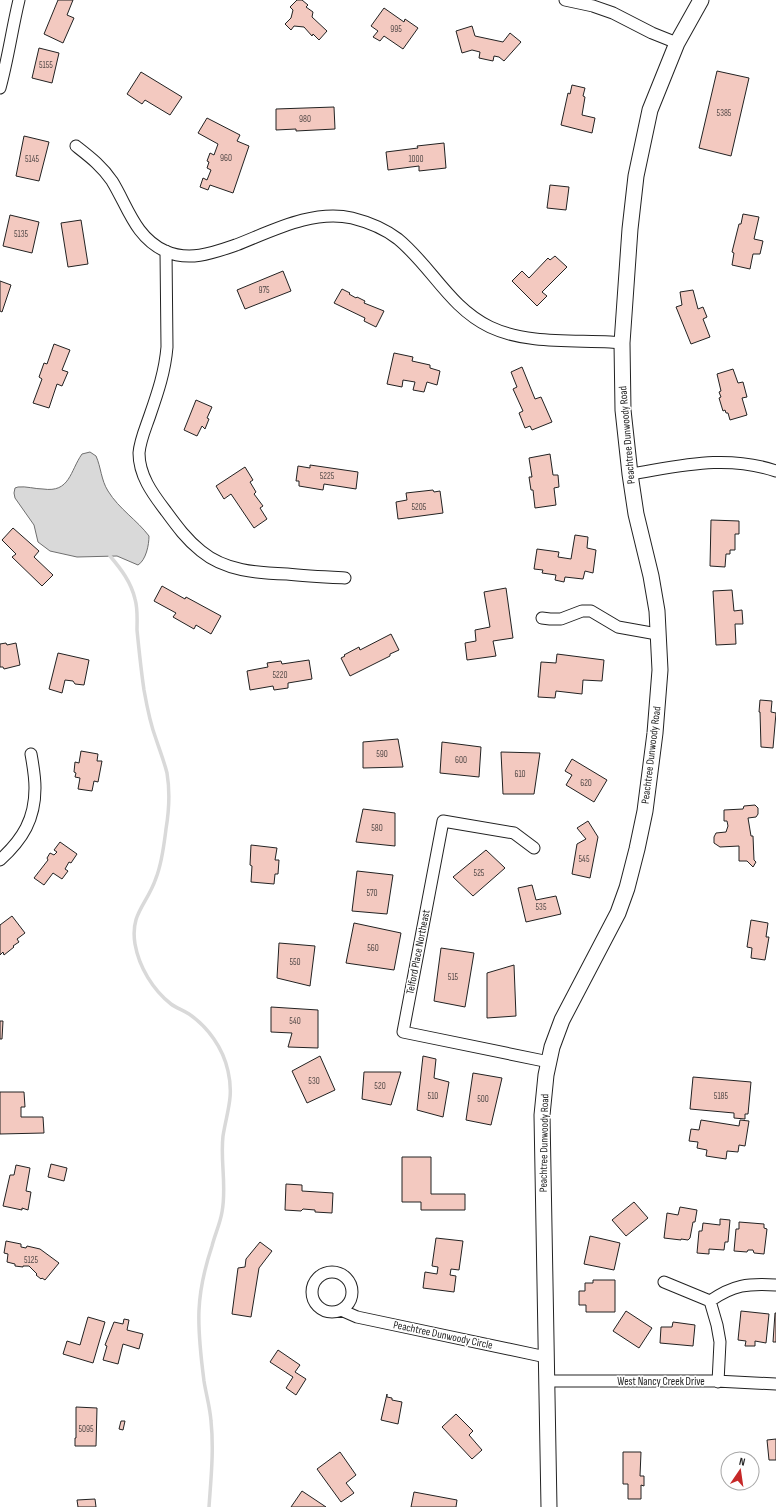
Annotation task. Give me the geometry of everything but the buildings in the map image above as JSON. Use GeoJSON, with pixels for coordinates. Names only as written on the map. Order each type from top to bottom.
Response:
{"type":"FeatureCollection","features":[{"type":"Feature","properties":{"kind":"main road","name":"Peachtree Dunwoody Road"},"geometry":{"type":"LineString","coordinates":[[549,1507],[542,1115],[546,1074],[552,1046],[562,1020],[618,913],[627,888],[645,811],[655,733],[660,670],[657,611],[651,576],[636,514],[623,410],[622,343],[630,229],[636,176],[650,110],[677,43],[701,0]]}},
{"type":"Feature","properties":{"kind":"street"},"geometry":{"type":"LineString","coordinates":[[0,88],[19,0]]}},
{"type":"Feature","properties":{"kind":"street"},"geometry":{"type":"LineString","coordinates":[[565,0],[593,6],[613,13],[652,33],[677,43]]}},
{"type":"Feature","properties":{"kind":"street"},"geometry":{"type":"LineString","coordinates":[[76,146],[94,159],[111,180],[140,233],[153,245],[166,251],[184,256],[204,256],[305,219],[329,216],[352,218],[377,226],[397,239],[411,251],[456,303],[473,317],[491,327],[510,334],[529,338],[622,343]]}},
{"type":"Feature","properties":{"kind":"street"},"geometry":{"type":"LineString","coordinates":[[166,251],[167,347],[165,363],[161,382],[139,452],[141,469],[148,487],[186,538],[202,552],[220,563],[254,573],[345,578]]}},
{"type":"Feature","properties":{"kind":"street"},"geometry":{"type":"LineString","coordinates":[[630,474],[712,462],[735,462],[776,471]]}},
{"type":"Feature","properties":{"kind":"street"},"geometry":{"type":"LineString","coordinates":[[542,618],[562,619],[582,611],[591,612],[618,627],[657,634]]}},
{"type":"Feature","properties":{"kind":"street"},"geometry":{"type":"LineString","coordinates":[[0,860],[14,847],[27,827],[34,806],[36,786],[31,754]]}},
{"type":"Feature","properties":{"kind":"street","name":"Telford Place Northeast"},"geometry":{"type":"LineString","coordinates":[[534,848],[514,833],[443,821],[403,1032],[549,1062]]}},
{"type":"Feature","properties":{"kind":"street"},"geometry":{"type":"LineString","coordinates":[[664,1282],[710,1301]]}},
{"type":"Feature","properties":{"kind":"street"},"geometry":{"type":"LineString","coordinates":[[710,1301],[722,1293],[746,1285],[776,1285]]}},
{"type":"Feature","properties":{"kind":"street"},"geometry":{"type":"LineString","coordinates":[[710,1301],[720,1342],[718,1382]]}},
{"type":"Feature","properties":{"kind":"street","name":"Peachtree Dunwoody Circle"},"geometry":{"type":"LineString","coordinates":[[341,1310],[357,1317],[546,1357]]}},
{"type":"Feature","properties":{"kind":"street","name":"West Nancy Creek Drive"},"geometry":{"type":"LineString","coordinates":[[546,1381],[718,1382],[776,1384]]}},
{"type":"Feature","properties":{"kind":"shaded area"},"geometry":{"type":"Polygon","coordinates":[[[90,452],[96,456],[104,482],[112,497],[149,536],[148,548],[145,556],[138,565],[117,556],[77,557],[50,551],[38,542],[34,525],[15,498],[15,488],[18,487],[40,489],[59,488],[72,474],[82,454],[90,452]]]}},
{"type":"Feature","properties":{"kind":"waterway"},"geometry":{"type":"LineString","coordinates":[[110,556],[125,576],[135,599],[144,690],[152,727],[167,773],[169,787],[168,815],[160,866],[135,924],[134,933],[137,953],[143,969],[158,992],[175,1007],[196,1019],[214,1039],[226,1062],[230,1080],[230,1096],[222,1145],[224,1183],[222,1212],[203,1278],[199,1310],[201,1354],[212,1432],[212,1464],[209,1507]]}}]}
